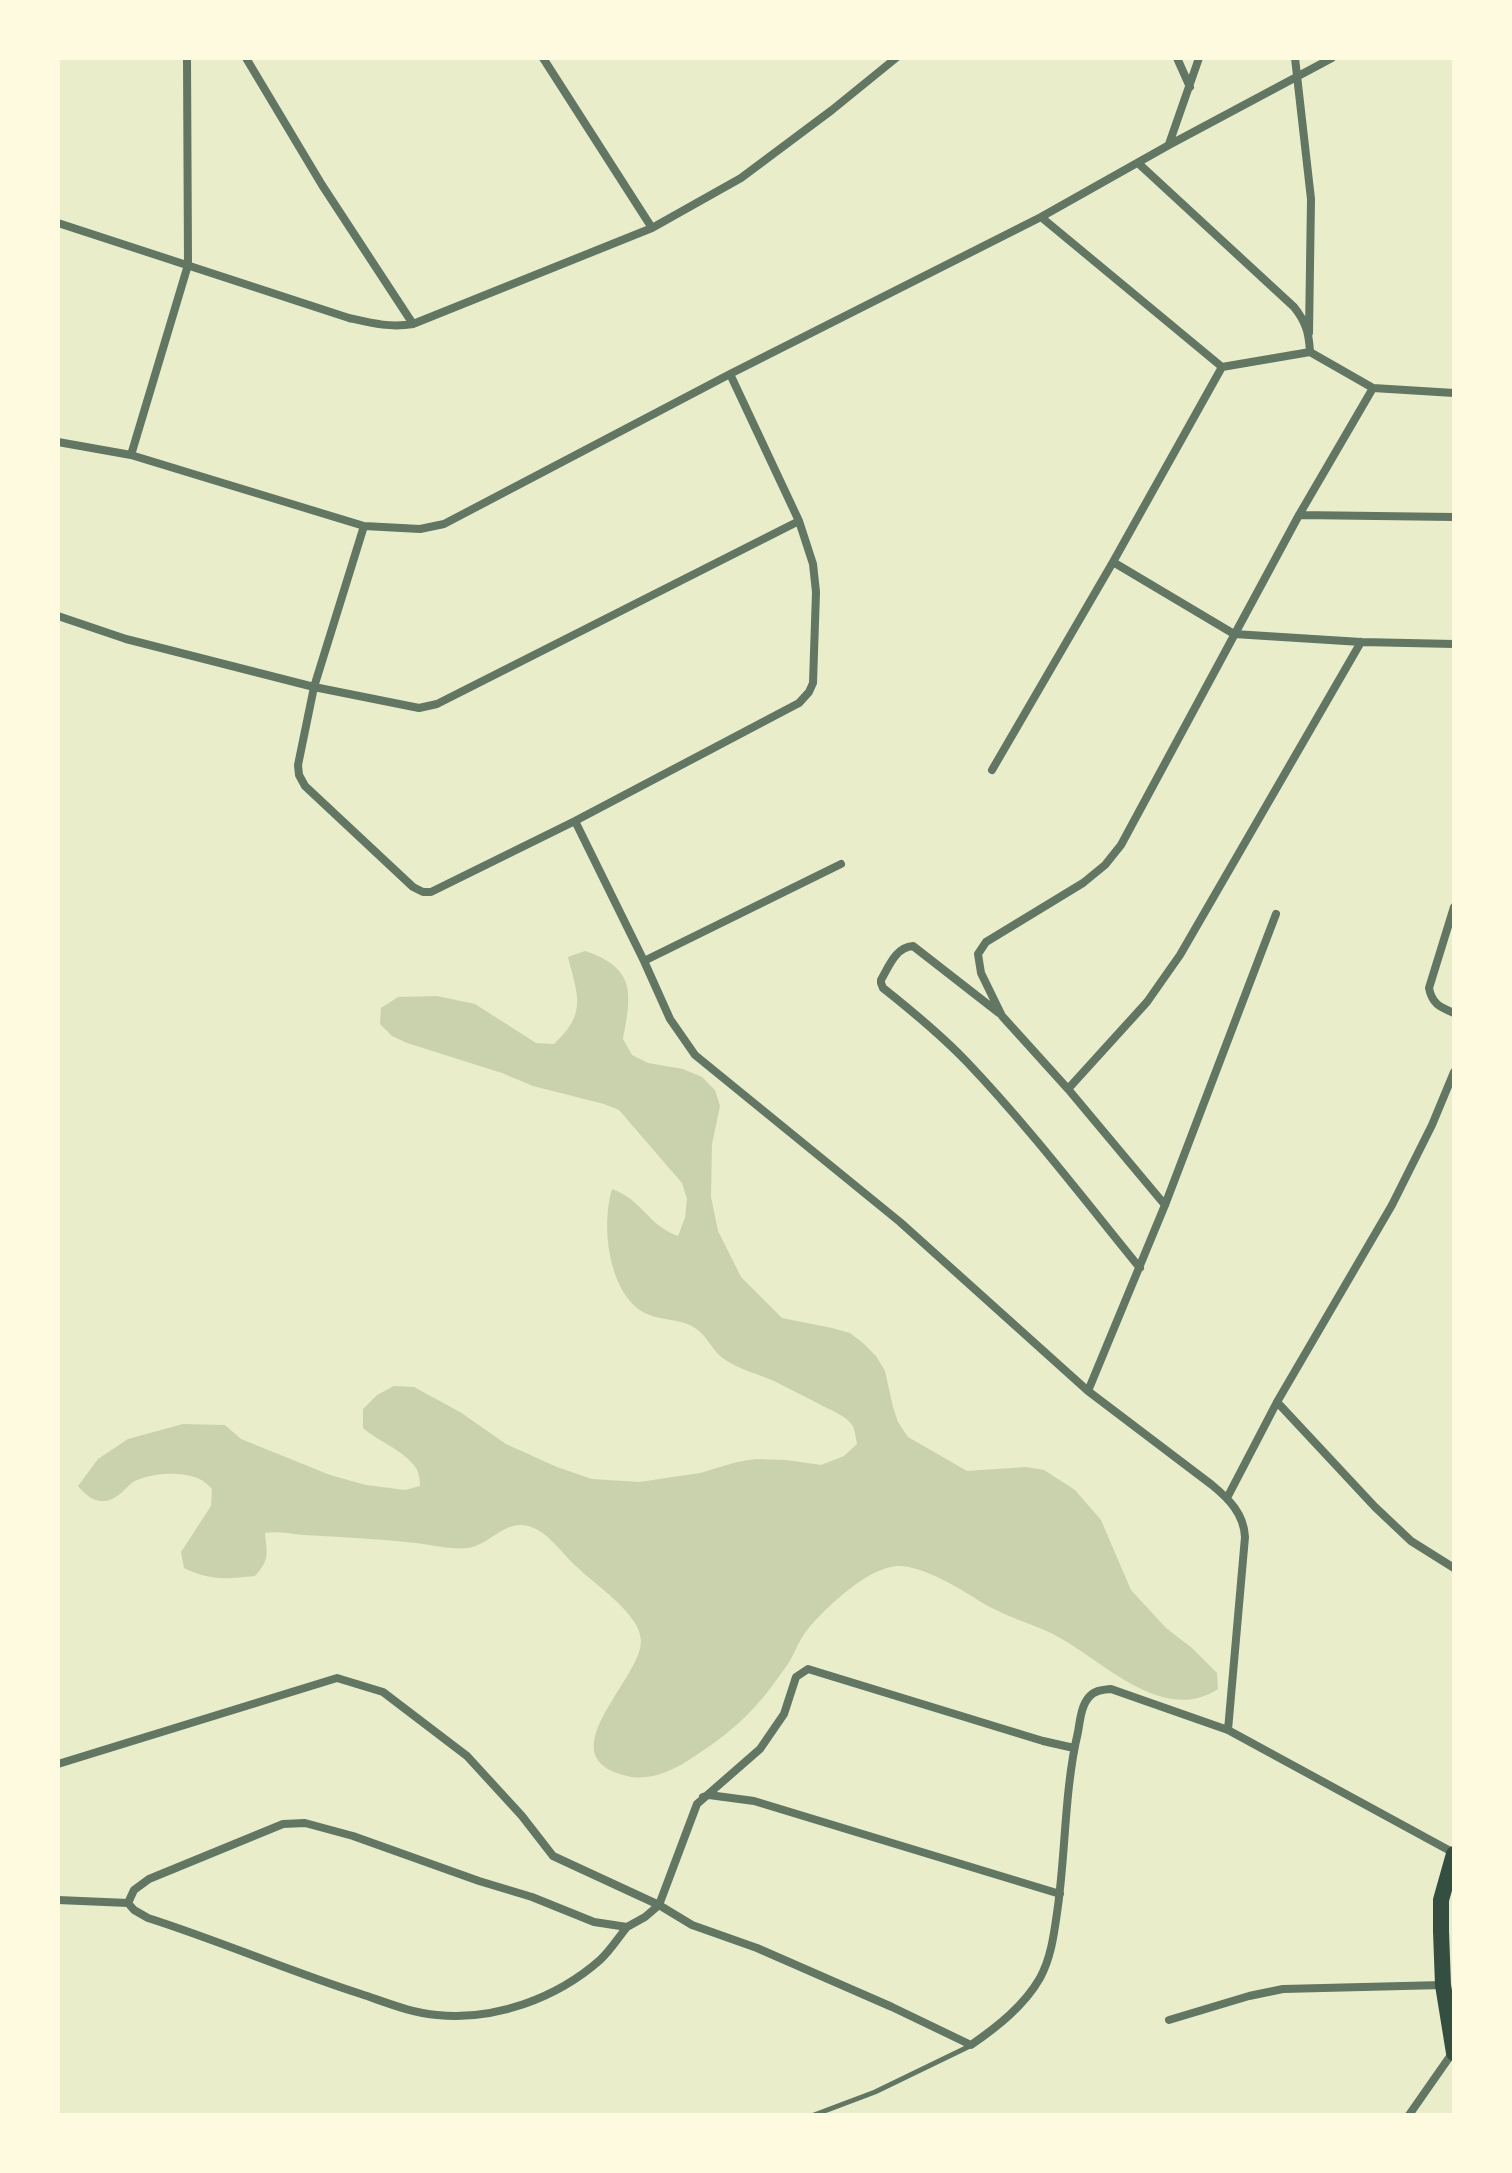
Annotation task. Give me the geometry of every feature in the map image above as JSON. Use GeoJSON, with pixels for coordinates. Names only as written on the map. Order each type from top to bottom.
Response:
{"type":"FeatureCollection","features":[{"type":"Feature","properties":{"kind":"main road"},"geometry":{"type":"LineString","coordinates":[[1454,1853],[1441,1900],[1443,1985],[1454,2052]]}},
{"type":"Feature","properties":{"kind":"street"},"geometry":{"type":"LineString","coordinates":[[131,455],[188,265],[187,58]]}},
{"type":"Feature","properties":{"kind":"street"},"geometry":{"type":"LineString","coordinates":[[246,58],[322,185],[413,324]]}},
{"type":"Feature","properties":{"kind":"street"},"geometry":{"type":"LineString","coordinates":[[543,58],[652,228]]}},
{"type":"Feature","properties":{"kind":"street"},"geometry":{"type":"LineString","coordinates":[[58,223],[349,318],[387,325],[413,324],[652,228],[752,170],[896,58]]}},
{"type":"Feature","properties":{"kind":"street"},"geometry":{"type":"LineString","coordinates":[[1177,58],[1190,88]]}},
{"type":"Feature","properties":{"kind":"street"},"geometry":{"type":"LineString","coordinates":[[1169,145],[1199,58]]}},
{"type":"Feature","properties":{"kind":"street"},"geometry":{"type":"LineString","coordinates":[[1295,58],[1311,199],[1310,352]]}},
{"type":"Feature","properties":{"kind":"street"},"geometry":{"type":"LineString","coordinates":[[58,442],[131,455],[364,526],[420,529],[444,524],[730,374],[1041,217],[1332,58]]}},
{"type":"Feature","properties":{"kind":"street"},"geometry":{"type":"LineString","coordinates":[[1138,163],[1294,307],[1304,319],[1309,333]]}},
{"type":"Feature","properties":{"kind":"street"},"geometry":{"type":"LineString","coordinates":[[1041,217],[1222,367],[1310,352],[1373,388],[1454,393]]}},
{"type":"Feature","properties":{"kind":"street"},"geometry":{"type":"LineString","coordinates":[[992,770],[1222,367]]}},
{"type":"Feature","properties":{"kind":"street"},"geometry":{"type":"LineString","coordinates":[[364,526],[314,687],[298,765],[299,775],[305,786],[413,887],[431,892],[575,821],[799,703],[809,692],[813,683],[816,592],[813,564],[799,521],[730,374]]}},
{"type":"Feature","properties":{"kind":"street"},"geometry":{"type":"LineString","coordinates":[[1002,1016],[981,973],[978,962],[980,948],[1083,883],[1105,865],[1121,845],[1299,515],[1373,388]]}},
{"type":"Feature","properties":{"kind":"street"},"geometry":{"type":"LineString","coordinates":[[1299,515],[1454,517]]}},
{"type":"Feature","properties":{"kind":"street"},"geometry":{"type":"LineString","coordinates":[[58,616],[126,639],[314,687],[419,708],[437,704],[799,521]]}},
{"type":"Feature","properties":{"kind":"street"},"geometry":{"type":"LineString","coordinates":[[1113,562],[1234,634],[1454,644]]}},
{"type":"Feature","properties":{"kind":"street"},"geometry":{"type":"LineString","coordinates":[[1068,1089],[1147,1002],[1180,955],[1361,642]]}},
{"type":"Feature","properties":{"kind":"street"},"geometry":{"type":"LineString","coordinates":[[575,821],[670,1019],[695,1055],[900,1222],[1088,1391],[1227,1498],[1245,1524],[1228,1730]]}},
{"type":"Feature","properties":{"kind":"street"},"geometry":{"type":"LineString","coordinates":[[644,961],[841,864]]}},
{"type":"Feature","properties":{"kind":"street"},"geometry":{"type":"LineString","coordinates":[[1454,907],[1429,988],[1437,1006],[1454,1013]]}},
{"type":"Feature","properties":{"kind":"street"},"geometry":{"type":"LineString","coordinates":[[1088,1391],[1165,1205],[1276,914]]}},
{"type":"Feature","properties":{"kind":"street"},"geometry":{"type":"LineString","coordinates":[[1140,1268],[1050,1157],[965,1061],[923,1020],[883,988],[881,980],[902,948],[913,946],[1002,1016],[1165,1205]]}},
{"type":"Feature","properties":{"kind":"street"},"geometry":{"type":"LineString","coordinates":[[1227,1498],[1277,1402],[1392,1205],[1432,1125],[1454,1072]]}},
{"type":"Feature","properties":{"kind":"street"},"geometry":{"type":"LineString","coordinates":[[1277,1402],[1411,1541],[1454,1568]]}},
{"type":"Feature","properties":{"kind":"street"},"geometry":{"type":"LineString","coordinates":[[58,1900],[128,1903],[148,1918],[308,1977],[436,2015],[479,2015],[539,2000],[567,1985],[602,1959],[627,1927],[659,1905],[697,1804],[760,1749],[784,1714],[796,1677],[808,1669],[1074,1748]]}},
{"type":"Feature","properties":{"kind":"street"},"geometry":{"type":"LineString","coordinates":[[58,1764],[337,1678],[383,1692],[467,1756],[522,1816],[553,1856],[659,1905],[692,1925],[770,1954],[971,2045],[1000,2025],[1041,1977],[1053,1943],[1060,1894],[1071,1760],[1083,1708],[1089,1697],[1098,1690],[1111,1689],[1228,1730],[1454,1853]]}},
{"type":"Feature","properties":{"kind":"street"},"geometry":{"type":"LineString","coordinates":[[702,1798],[709,1795],[754,1801],[1060,1894]]}},
{"type":"Feature","properties":{"kind":"street"},"geometry":{"type":"LineString","coordinates":[[128,1903],[134,1890],[149,1879],[283,1824],[305,1823],[353,1836],[532,1897],[594,1922],[627,1927]]}},
{"type":"Feature","properties":{"kind":"street"},"geometry":{"type":"LineString","coordinates":[[1169,2020],[1283,1989],[1443,1985]]}},
{"type":"Feature","properties":{"kind":"street"},"geometry":{"type":"LineString","coordinates":[[1409,2115],[1454,2052]]}},
{"type":"Feature","properties":{"kind":"lane"},"geometry":{"type":"LineString","coordinates":[[814,2115],[875,2092],[971,2045]]}},
{"type":"Feature","properties":{"kind":"green space"},"geometry":{"type":"Polygon","coordinates":[[[585,951],[602,958],[622,974],[628,996],[623,1039],[632,1055],[648,1063],[683,1069],[702,1077],[715,1090],[720,1106],[712,1144],[711,1197],[718,1231],[741,1277],[782,1318],[850,1333],[863,1343],[885,1371],[898,1422],[908,1437],[967,1471],[1026,1467],[1044,1470],[1075,1490],[1101,1520],[1131,1590],[1166,1628],[1217,1673],[1218,1689],[1197,1698],[1175,1699],[1153,1694],[1111,1672],[1053,1634],[999,1611],[918,1569],[897,1566],[874,1573],[825,1610],[805,1633],[766,1694],[724,1735],[671,1770],[654,1776],[627,1776],[604,1766],[595,1752],[595,1735],[637,1657],[641,1641],[638,1629],[616,1601],[549,1538],[535,1529],[512,1526],[468,1548],[265,1533],[266,1556],[255,1576],[219,1578],[184,1568],[181,1552],[211,1506],[212,1489],[203,1481],[182,1474],[149,1476],[133,1482],[114,1498],[102,1501],[92,1499],[78,1486],[98,1459],[128,1439],[183,1424],[225,1425],[241,1439],[330,1475],[366,1485],[405,1490],[420,1486],[418,1472],[411,1462],[363,1428],[363,1409],[377,1395],[394,1386],[414,1387],[460,1412],[506,1444],[592,1479],[639,1482],[700,1473],[755,1459],[821,1465],[844,1456],[857,1444],[853,1426],[843,1417],[774,1381],[730,1363],[689,1325],[649,1315],[631,1302],[622,1289],[610,1256],[607,1220],[612,1189],[631,1199],[659,1226],[678,1236],[685,1218],[687,1199],[682,1183],[619,1110],[533,1086],[407,1043],[392,1036],[380,1024],[381,1008],[398,997],[437,996],[475,1004],[536,1043],[554,1044],[572,1023],[576,1013],[577,994],[568,957],[585,951]]]}}]}
